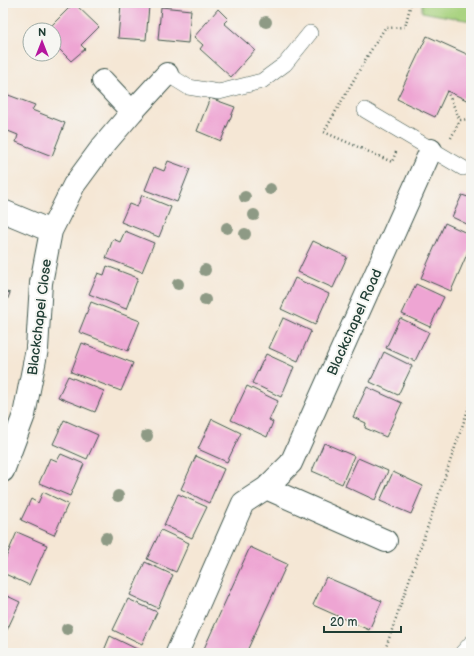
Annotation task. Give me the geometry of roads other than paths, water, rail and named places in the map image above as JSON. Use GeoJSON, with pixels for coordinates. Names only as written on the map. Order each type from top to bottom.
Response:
{"type":"FeatureCollection","features":[{"type":"Feature","properties":{"kind":"street","name":"Blackchapel Close"},"geometry":{"type":"LineString","coordinates":[[3,471],[24,415],[37,349],[41,283],[51,231],[74,185],[102,147],[132,112],[168,74]]}},
{"type":"Feature","properties":{"kind":"street"},"geometry":{"type":"LineString","coordinates":[[103,81],[132,112]]}},
{"type":"Feature","properties":{"kind":"street","name":"Blackchapel Road"},"geometry":{"type":"LineString","coordinates":[[177,653],[243,503],[266,488],[291,463],[431,150]]}},
{"type":"Feature","properties":{"kind":"street"},"geometry":{"type":"LineString","coordinates":[[3,211],[51,231]]}},
{"type":"Feature","properties":{"kind":"street"},"geometry":{"type":"LineString","coordinates":[[266,488],[386,540]]}},
{"type":"Feature","properties":{"kind":"lane"},"geometry":{"type":"LineString","coordinates":[[168,74],[188,87],[219,92],[262,81],[285,64],[310,33]]}},
{"type":"Feature","properties":{"kind":"lane"},"geometry":{"type":"LineString","coordinates":[[365,110],[463,168]]}},
{"type":"Feature","properties":{"kind":"lane"},"geometry":{"type":"LineString","coordinates":[[462,653],[471,642]]}}]}
